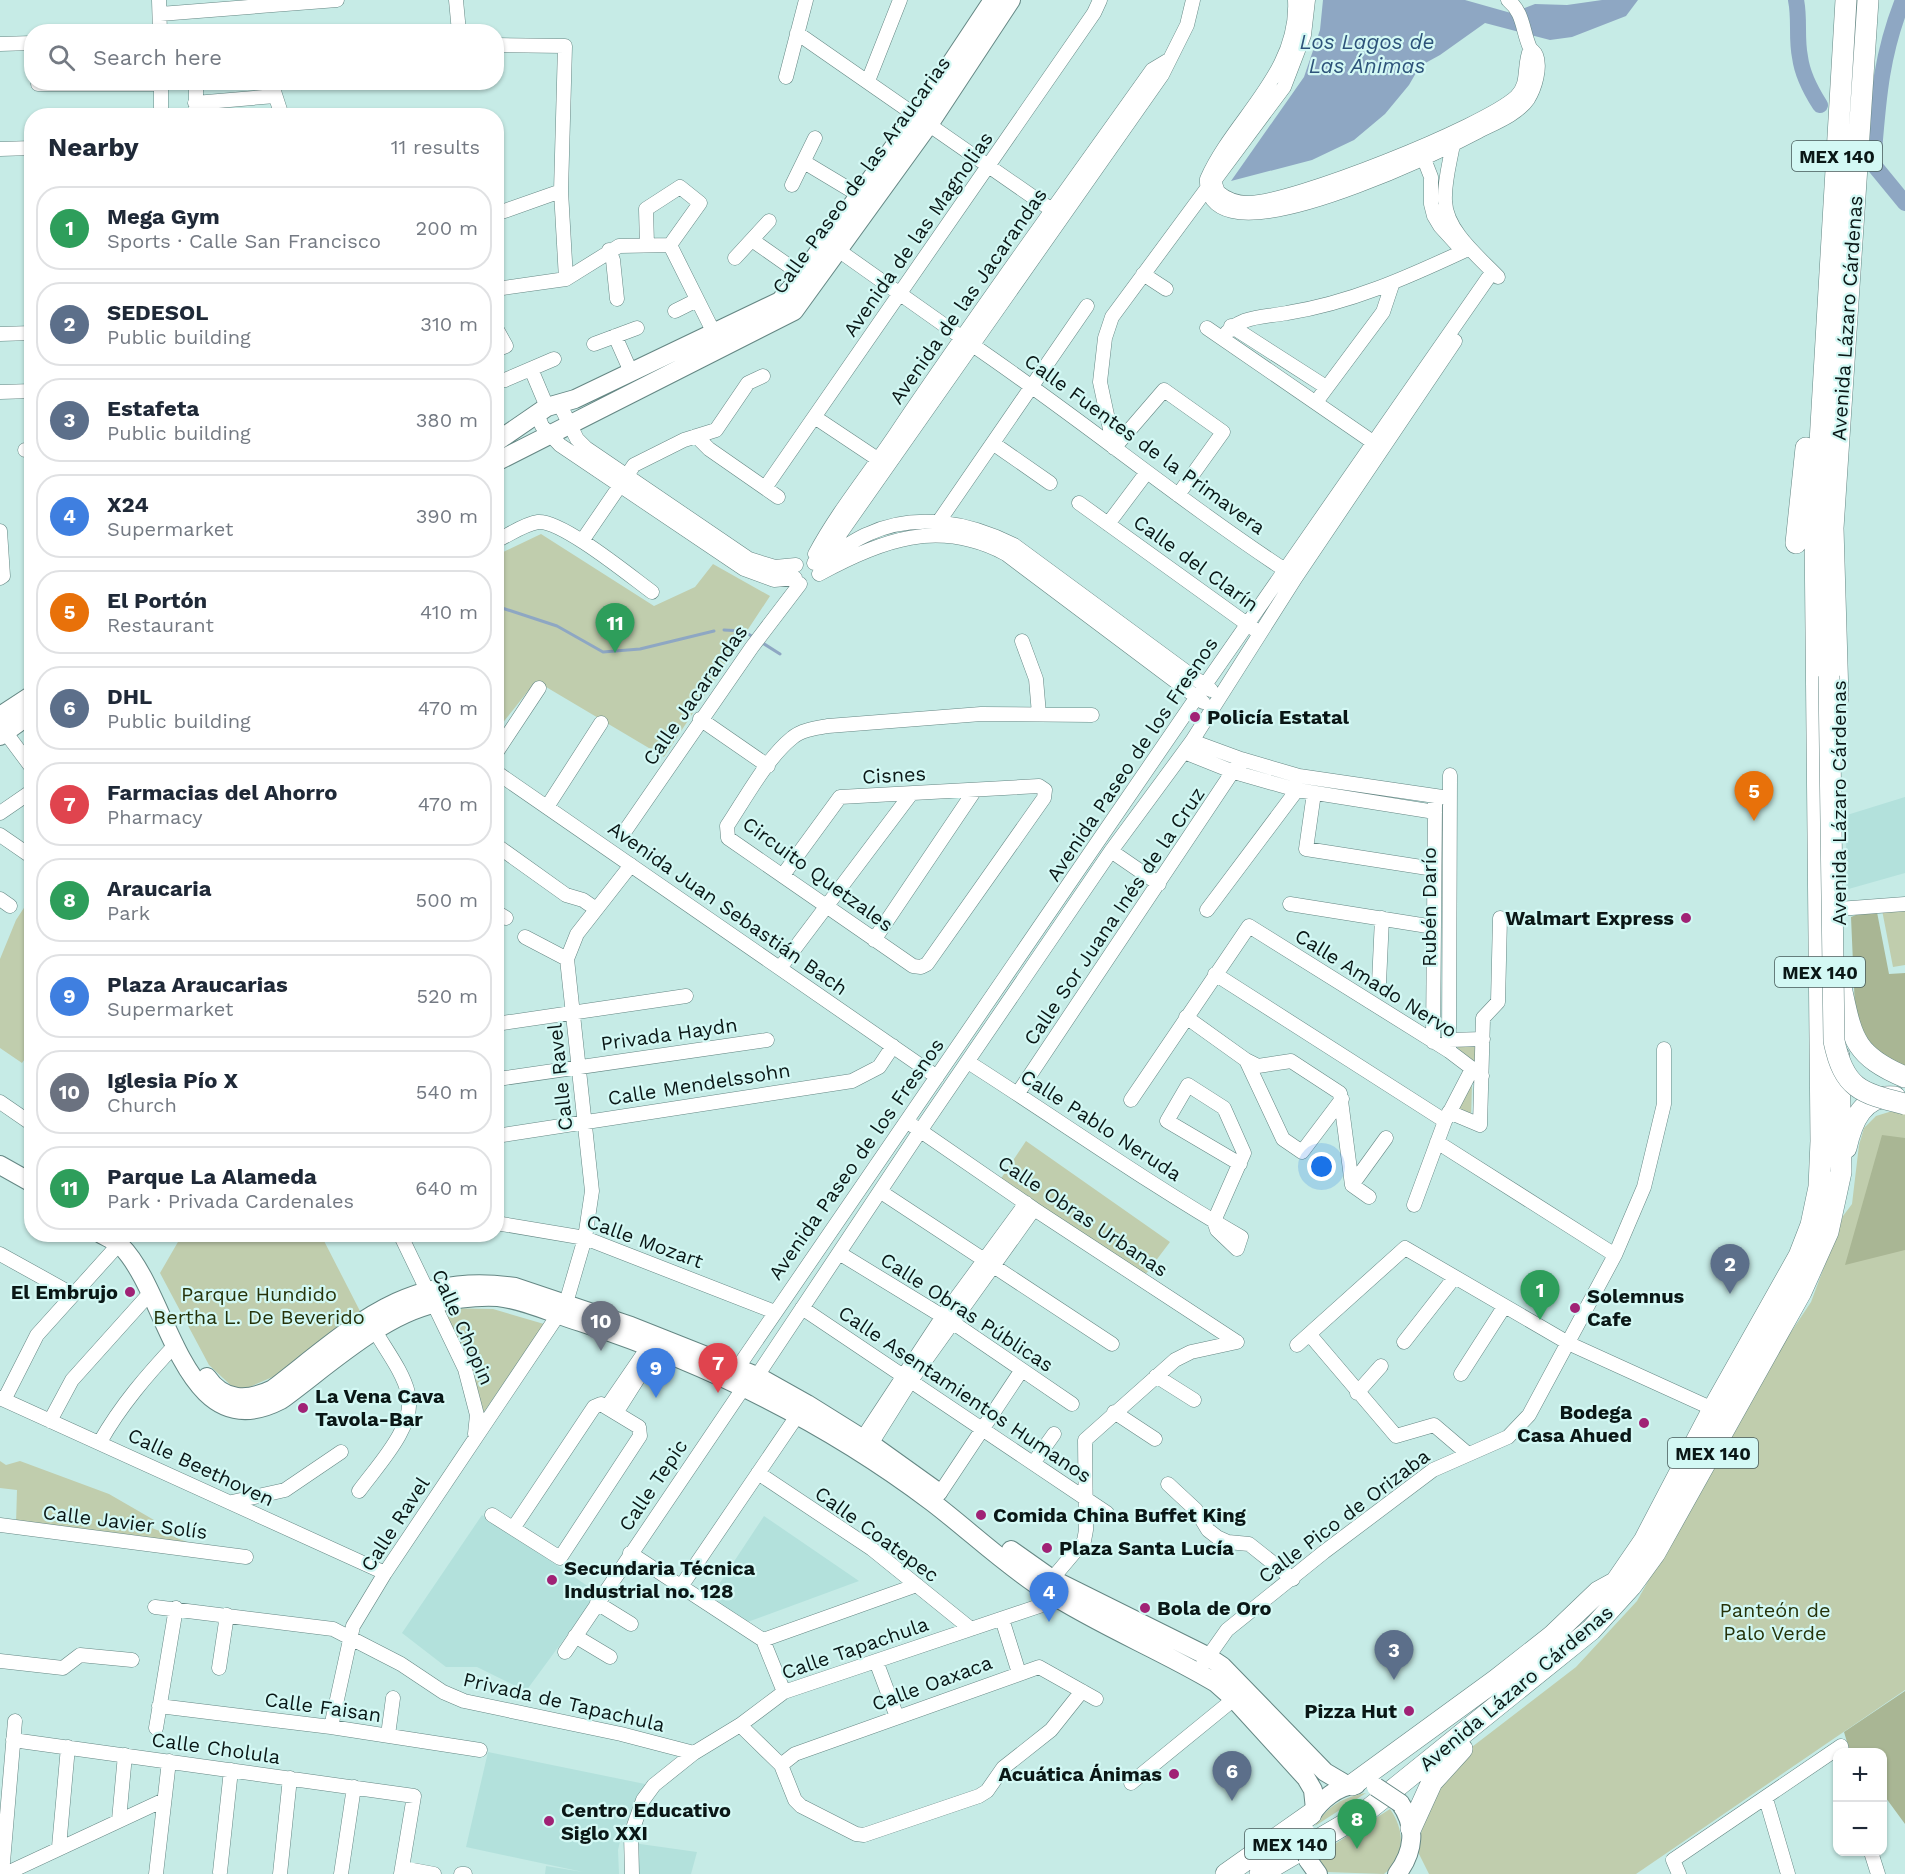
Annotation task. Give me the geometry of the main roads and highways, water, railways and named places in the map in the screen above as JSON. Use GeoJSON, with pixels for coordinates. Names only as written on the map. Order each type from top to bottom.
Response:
{"type":"FeatureCollection","features":[{"type":"Feature","properties":{"kind":"highway","name":"Avenida Lázaro Cárdenas"},"geometry":{"type":"LineString","coordinates":[[1242,1874],[1339,1816],[1395,1775],[1558,1643],[1618,1580],[1644,1541],[1713,1409],[1799,1256],[1811,1226],[1819,1187],[1821,1141],[1815,528],[1846,0]]}},
{"type":"Feature","properties":{"kind":"highway","name":"Avenida Lázaro Cárdenas"},"geometry":{"type":"LineString","coordinates":[[1260,1874],[1364,1813],[1591,1630],[1613,1608],[1655,1553],[1802,1292],[1828,1232],[1841,1172],[1838,668],[1833,528],[1868,0]]}},
{"type":"Feature","properties":{"kind":"highway"},"geometry":{"type":"LineString","coordinates":[[1796,543],[1807,435],[1824,378]]}},
{"type":"Feature","properties":{"kind":"highway"},"geometry":{"type":"LineString","coordinates":[[1815,587],[1829,676],[1834,1041],[1840,1068],[1852,1082],[1872,1096],[1905,1104]]}},
{"type":"Feature","properties":{"kind":"highway"},"geometry":{"type":"LineString","coordinates":[[1841,987],[1851,1032],[1858,1044],[1876,1062],[1905,1077]]}},
{"type":"Feature","properties":{"kind":"highway"},"geometry":{"type":"LineString","coordinates":[[1805,1011],[1811,1113],[1821,1141]]}},
{"type":"Feature","properties":{"kind":"highway"},"geometry":{"type":"LineString","coordinates":[[1841,1172],[1848,1140],[1863,1107],[1887,1097],[1905,1098]]}},
{"type":"Feature","properties":{"kind":"highway"},"geometry":{"type":"LineString","coordinates":[[1349,1785],[1496,1680],[1552,1636],[1598,1592],[1618,1580]]}},
{"type":"Feature","properties":{"kind":"highway"},"geometry":{"type":"LineString","coordinates":[[1411,1837],[1432,1782],[1444,1766],[1466,1745],[1571,1660],[1601,1627],[1613,1608]]}},
{"type":"Feature","properties":{"kind":"highway"},"geometry":{"type":"LineString","coordinates":[[1227,1874],[1310,1818]]}},
{"type":"Feature","properties":{"kind":"main road","name":"Calle Paseo de las Araucarias"},"geometry":{"type":"LineString","coordinates":[[504,437],[548,408],[631,372],[794,310],[838,250],[923,119],[993,0]]}},
{"type":"Feature","properties":{"kind":"main road","name":"Calle Paseo de las Araucarias"},"geometry":{"type":"LineString","coordinates":[[504,458],[569,425],[718,340],[780,301],[802,275],[859,195],[923,119],[1011,0]]}},
{"type":"Feature","properties":{"kind":"main road"},"geometry":{"type":"LineString","coordinates":[[2,728],[24,704]]}},
{"type":"Feature","properties":{"kind":"main road"},"geometry":{"type":"LineString","coordinates":[[2,728],[24,717]]}},
{"type":"Feature","properties":{"kind":"main road"},"geometry":{"type":"LineString","coordinates":[[0,1165],[24,1178]]}},
{"type":"Feature","properties":{"kind":"main road"},"geometry":{"type":"LineString","coordinates":[[0,1179],[24,1192]]}},
{"type":"Feature","properties":{"kind":"main road"},"geometry":{"type":"LineString","coordinates":[[126,1242],[197,1384],[219,1405],[234,1411],[250,1411],[280,1400],[375,1331],[430,1297]]}},
{"type":"Feature","properties":{"kind":"main road"},"geometry":{"type":"LineString","coordinates":[[129,1242],[136,1248],[208,1380],[220,1392],[234,1397],[247,1398],[273,1389],[372,1313],[405,1296],[496,1297],[562,1309],[628,1332],[742,1378],[940,1493],[1025,1562],[1048,1585],[1059,1600],[1199,1673],[1234,1699],[1306,1778],[1313,1790],[1310,1818],[1313,1867]]}},
{"type":"Feature","properties":{"kind":"main road"},"geometry":{"type":"LineString","coordinates":[[742,1378],[797,1416],[863,1448],[931,1501],[1048,1585],[1078,1593],[1207,1656],[1230,1674],[1325,1772],[1349,1785],[1376,1787],[1400,1803],[1406,1812],[1411,1837],[1414,1874]]}},
{"type":"Feature","properties":{"kind":"main road"},"geometry":{"type":"LineString","coordinates":[[1310,1818],[1349,1785]]}},
{"type":"Feature","properties":{"kind":"main road"},"geometry":{"type":"LineString","coordinates":[[1396,1874],[1405,1863],[1411,1837]]}},
{"type":"Feature","properties":{"kind":"water","name":"Los Lagos de Las Ánimas"},"geometry":{"type":"Polygon","coordinates":[[[1323,0],[1465,0],[1511,13],[1535,4],[1567,5],[1602,0],[1638,0],[1626,16],[1572,37],[1550,40],[1485,23],[1440,55],[1420,66],[1409,85],[1385,114],[1354,140],[1312,160],[1231,181],[1304,77],[1320,30],[1323,0]]]}},
{"type":"Feature","properties":{"kind":"waterway"},"geometry":{"type":"LineString","coordinates":[[1796,0],[1801,63],[1807,82],[1820,105]]}},
{"type":"Feature","properties":{"kind":"waterway"},"geometry":{"type":"LineString","coordinates":[[1903,0],[1885,61],[1873,164],[1905,203]]}},
{"type":"Feature","properties":{"kind":"waterway"},"geometry":{"type":"LineString","coordinates":[[504,609],[557,626],[603,652],[640,649],[714,631]]}},
{"type":"Feature","properties":{"kind":"waterway"},"geometry":{"type":"LineString","coordinates":[[724,630],[743,631],[755,638]]}},
{"type":"Feature","properties":{"kind":"waterway"},"geometry":{"type":"LineString","coordinates":[[761,642],[780,654]]}},
{"type":"Feature","properties":{"kind":"place","name":"Parque La Alameda"},"geometry":{"type":"Point","coordinates":[615,653]}},
{"type":"Feature","properties":{"kind":"place","name":"Policía Estatal"},"geometry":{"type":"Point","coordinates":[1195,717]}},
{"type":"Feature","properties":{"kind":"place","name":"El Portón"},"geometry":{"type":"Point","coordinates":[1754,821]}},
{"type":"Feature","properties":{"kind":"place","name":"Walmart Express"},"geometry":{"type":"Point","coordinates":[1686,918]}},
{"type":"Feature","properties":{"kind":"place","name":"El Embrujo"},"geometry":{"type":"Point","coordinates":[130,1292]}},
{"type":"Feature","properties":{"kind":"place","name":"SEDESOL"},"geometry":{"type":"Point","coordinates":[1730,1294]}},
{"type":"Feature","properties":{"kind":"place","name":"Solemnus Cafe"},"geometry":{"type":"Point","coordinates":[1575,1308]}},
{"type":"Feature","properties":{"kind":"place","name":"Mega Gym"},"geometry":{"type":"Point","coordinates":[1540,1320]}},
{"type":"Feature","properties":{"kind":"place","name":"Iglesia Pío X"},"geometry":{"type":"Point","coordinates":[601,1351]}},
{"type":"Feature","properties":{"kind":"place","name":"Farmacias del Ahorro"},"geometry":{"type":"Point","coordinates":[718,1393]}},
{"type":"Feature","properties":{"kind":"place","name":"Plaza Araucarias"},"geometry":{"type":"Point","coordinates":[656,1398]}},
{"type":"Feature","properties":{"kind":"place","name":"La Vena Cava Tavola-Bar"},"geometry":{"type":"Point","coordinates":[303,1408]}},
{"type":"Feature","properties":{"kind":"place","name":"Bodega Casa Ahued"},"geometry":{"type":"Point","coordinates":[1644,1423]}},
{"type":"Feature","properties":{"kind":"place","name":"Comida China Buffet King"},"geometry":{"type":"Point","coordinates":[981,1515]}},
{"type":"Feature","properties":{"kind":"place","name":"Plaza Santa Lucía"},"geometry":{"type":"Point","coordinates":[1047,1548]}},
{"type":"Feature","properties":{"kind":"place","name":"Secundaria Técnica Industrial no. 128"},"geometry":{"type":"Point","coordinates":[552,1580]}},
{"type":"Feature","properties":{"kind":"place","name":"Bola de Oro"},"geometry":{"type":"Point","coordinates":[1145,1608]}},
{"type":"Feature","properties":{"kind":"place","name":"X24"},"geometry":{"type":"Point","coordinates":[1049,1622]}},
{"type":"Feature","properties":{"kind":"place","name":"Estafeta"},"geometry":{"type":"Point","coordinates":[1394,1680]}},
{"type":"Feature","properties":{"kind":"place","name":"Pizza Hut"},"geometry":{"type":"Point","coordinates":[1409,1711]}},
{"type":"Feature","properties":{"kind":"place","name":"Acuática Ánimas"},"geometry":{"type":"Point","coordinates":[1174,1774]}},
{"type":"Feature","properties":{"kind":"place","name":"DHL"},"geometry":{"type":"Point","coordinates":[1232,1801]}},
{"type":"Feature","properties":{"kind":"place","name":"Centro Educativo Siglo XXI"},"geometry":{"type":"Point","coordinates":[549,1821]}},
{"type":"Feature","properties":{"kind":"place","name":"Araucaria"},"geometry":{"type":"Point","coordinates":[1357,1849]}},
{"type":"Feature","properties":{"kind":"park label","name":"Parque Hundido Bertha L. De Beverido"},"geometry":{"type":"Point","coordinates":[259,1306]}},
{"type":"Feature","properties":{"kind":"park label","name":"Panteón de Palo Verde"},"geometry":{"type":"Point","coordinates":[1775,1622]}}]}
